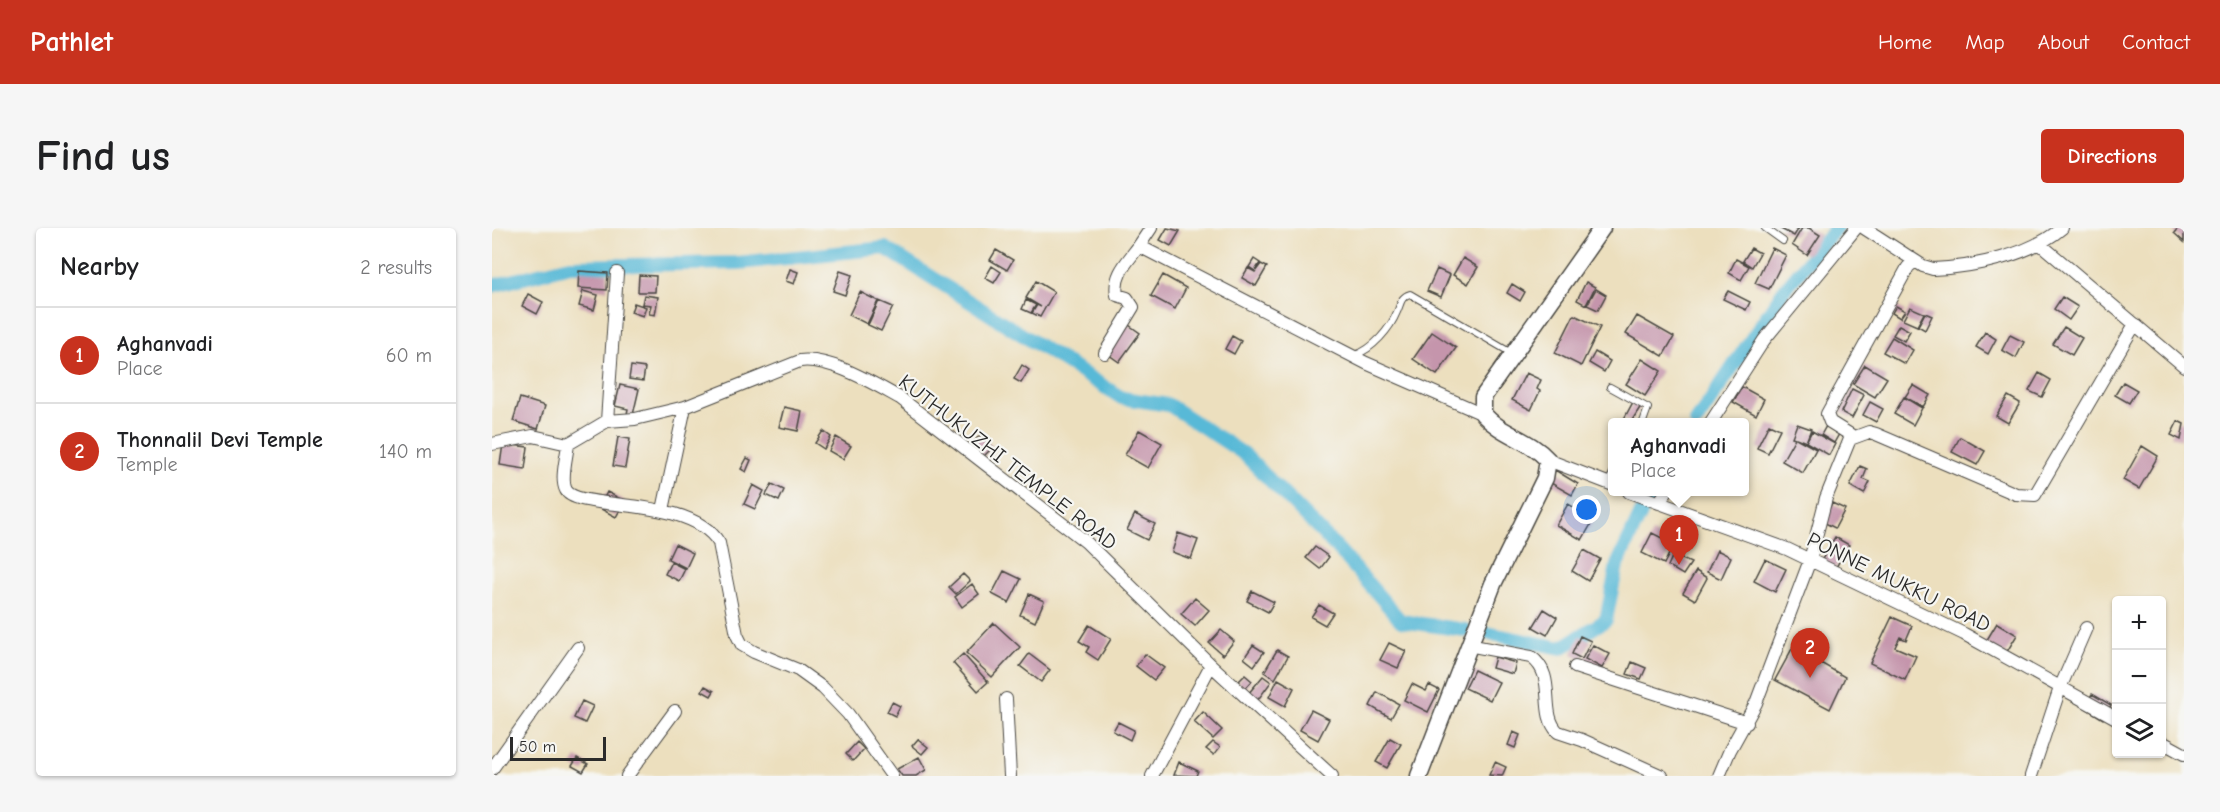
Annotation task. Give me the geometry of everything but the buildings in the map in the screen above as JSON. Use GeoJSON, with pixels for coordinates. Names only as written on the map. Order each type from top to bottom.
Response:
{"type":"FeatureCollection","features":[{"type":"Feature","properties":{"kind":"main road"},"geometry":{"type":"LineString","coordinates":[[1419,776],[1493,584],[1545,478],[1548,460],[1536,447],[1495,427],[1483,414],[1483,398],[1602,228]]}},
{"type":"Feature","properties":{"kind":"street"},"geometry":{"type":"LineString","coordinates":[[1105,352],[1133,307],[1127,298],[1117,295],[1115,285],[1118,276],[1150,228]]}},
{"type":"Feature","properties":{"kind":"street"},"geometry":{"type":"LineString","coordinates":[[1714,418],[1764,340],[1856,228]]}},
{"type":"Feature","properties":{"kind":"street"},"geometry":{"type":"LineString","coordinates":[[1864,228],[1915,261],[1933,269],[1986,261],[2039,243],[2062,228]]}},
{"type":"Feature","properties":{"kind":"street"},"geometry":{"type":"LineString","coordinates":[[2039,243],[2184,366]]}},
{"type":"Feature","properties":{"kind":"street"},"geometry":{"type":"LineString","coordinates":[[1139,246],[1351,356],[1483,414]]}},
{"type":"Feature","properties":{"kind":"street"},"geometry":{"type":"LineString","coordinates":[[1852,438],[1830,422],[1827,414],[1908,267],[1915,261]]}},
{"type":"Feature","properties":{"kind":"street"},"geometry":{"type":"LineString","coordinates":[[607,421],[617,273]]}},
{"type":"Feature","properties":{"kind":"street"},"geometry":{"type":"LineString","coordinates":[[1719,776],[1730,750],[1747,723],[1810,560],[1826,498],[1852,438],[1869,432],[1876,434],[2016,494],[2035,495],[2135,324]]}},
{"type":"Feature","properties":{"kind":"street","name":"KUTHUKUZHI TEMPLE ROAD"},"geometry":{"type":"LineString","coordinates":[[568,444],[607,421],[635,419],[686,407],[800,361],[819,362],[867,380],[900,398],[1086,542],[1211,665],[1332,776]]}},
{"type":"Feature","properties":{"kind":"street"},"geometry":{"type":"LineString","coordinates":[[663,510],[686,407]]}},
{"type":"Feature","properties":{"kind":"street"},"geometry":{"type":"LineString","coordinates":[[492,444],[533,436],[568,444],[564,488],[569,495],[586,501],[650,506],[703,525],[713,532],[719,543],[737,635],[742,645],[798,670],[823,688],[848,714],[892,776]]}},
{"type":"Feature","properties":{"kind":"street"},"geometry":{"type":"LineString","coordinates":[[1548,460],[1608,479]]}},
{"type":"Feature","properties":{"kind":"street","name":"PONNE MUKKU ROAD"},"geometry":{"type":"LineString","coordinates":[[1640,496],[1787,549],[1964,634],[2112,716]]}},
{"type":"Feature","properties":{"kind":"street"},"geometry":{"type":"LineString","coordinates":[[1659,503],[1663,496]]}},
{"type":"Feature","properties":{"kind":"street"},"geometry":{"type":"LineString","coordinates":[[2031,776],[2060,688],[2086,628]]}},
{"type":"Feature","properties":{"kind":"street"},"geometry":{"type":"LineString","coordinates":[[1468,645],[1531,657],[1540,663],[1544,683],[1549,691],[1548,716],[1558,732],[1582,740],[1662,776]]}},
{"type":"Feature","properties":{"kind":"street"},"geometry":{"type":"LineString","coordinates":[[492,769],[578,648]]}},
{"type":"Feature","properties":{"kind":"street"},"geometry":{"type":"LineString","coordinates":[[1152,776],[1211,665]]}},
{"type":"Feature","properties":{"kind":"street"},"geometry":{"type":"LineString","coordinates":[[1575,667],[1747,723]]}},
{"type":"Feature","properties":{"kind":"street"},"geometry":{"type":"LineString","coordinates":[[1006,699],[1010,776]]}},
{"type":"Feature","properties":{"kind":"street"},"geometry":{"type":"LineString","coordinates":[[627,776],[675,711]]}},
{"type":"Feature","properties":{"kind":"street"},"geometry":{"type":"LineString","coordinates":[[2166,744],[2184,754]]}},
{"type":"Feature","properties":{"kind":"lane"},"geometry":{"type":"LineString","coordinates":[[1765,228],[1783,241]]}},
{"type":"Feature","properties":{"kind":"lane"},"geometry":{"type":"LineString","coordinates":[[1351,356],[1362,352],[1380,338],[1397,313],[1402,298],[1410,294],[1513,354]]}},
{"type":"Feature","properties":{"kind":"lane"},"geometry":{"type":"LineString","coordinates":[[1610,387],[1648,408],[1645,418]]}},
{"type":"Feature","properties":{"kind":"waterway"},"geometry":{"type":"LineString","coordinates":[[1699,418],[1784,290],[1836,228]]}},
{"type":"Feature","properties":{"kind":"waterway"},"geometry":{"type":"LineString","coordinates":[[492,286],[570,266],[738,263],[885,248],[1122,398],[1169,405],[1244,454],[1340,551],[1401,621],[1465,630]]}},
{"type":"Feature","properties":{"kind":"waterway"},"geometry":{"type":"LineString","coordinates":[[1482,632],[1561,648],[1606,620],[1617,565],[1649,496]]}},
{"type":"Feature","properties":{"kind":"place","name":"Aghanvadi"},"geometry":{"type":"Point","coordinates":[1679,565]}},
{"type":"Feature","properties":{"kind":"place","name":"Thonnalil Devi Temple"},"geometry":{"type":"Point","coordinates":[1810,678]}}]}
